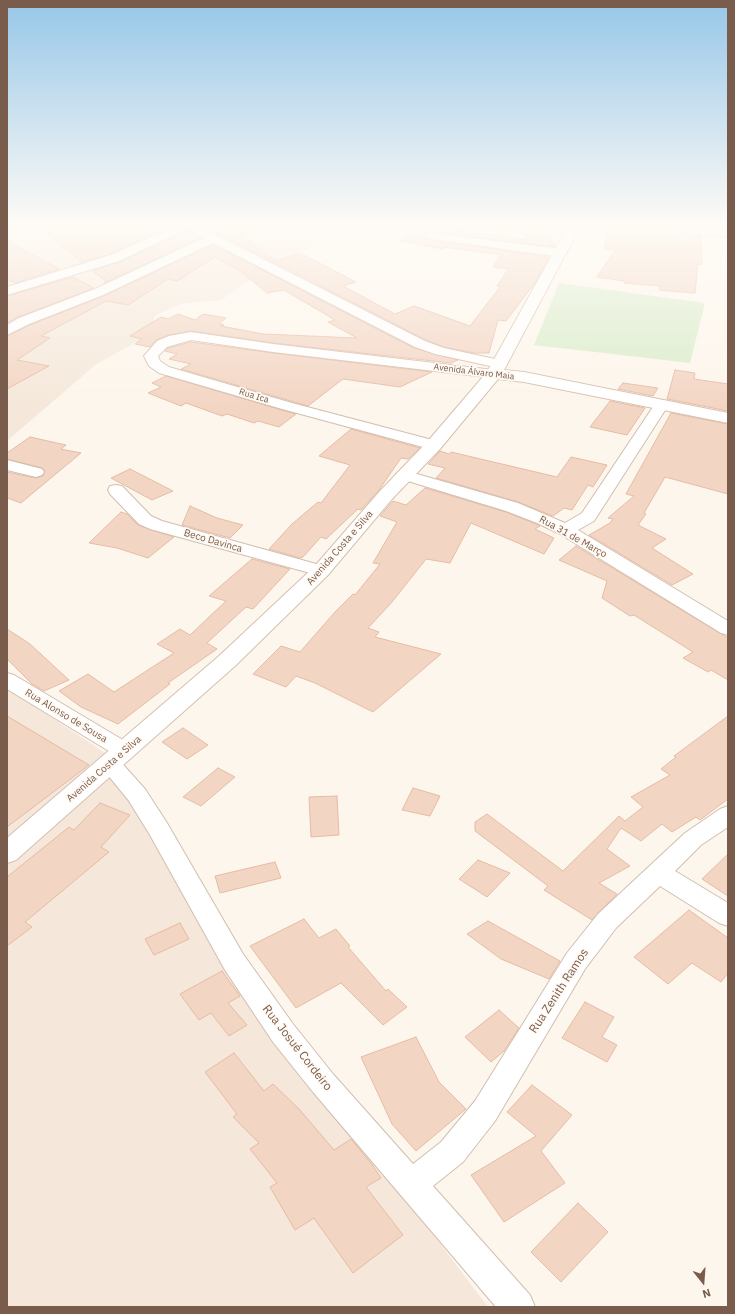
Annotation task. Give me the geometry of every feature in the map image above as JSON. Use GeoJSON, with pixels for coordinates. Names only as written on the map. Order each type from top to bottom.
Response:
{"type":"FeatureCollection","features":[{"type":"Feature","properties":{"kind":"street"},"geometry":{"type":"LineString","coordinates":[[7,291],[29,284]]}},
{"type":"Feature","properties":{"kind":"street"},"geometry":{"type":"LineString","coordinates":[[7,331],[24,321],[115,284]]}},
{"type":"Feature","properties":{"kind":"street"},"geometry":{"type":"LineString","coordinates":[[304,284],[420,344],[497,369]]}},
{"type":"Feature","properties":{"kind":"street","name":"Avenida Costa e Silva"},"geometry":{"type":"LineString","coordinates":[[7,852],[118,758],[227,661],[321,571],[404,475],[434,445],[497,369],[541,284]]}},
{"type":"Feature","properties":{"kind":"street","name":"Rua Ica"},"geometry":{"type":"LineString","coordinates":[[218,340],[191,336],[174,339],[162,344],[151,356],[154,363],[164,370],[287,406],[434,445]]}},
{"type":"Feature","properties":{"kind":"street","name":"Avenida Álvaro Maia"},"geometry":{"type":"LineString","coordinates":[[218,340],[273,348],[497,369],[524,377],[728,418]]}},
{"type":"Feature","properties":{"kind":"street"},"geometry":{"type":"LineString","coordinates":[[566,530],[588,517],[662,404]]}},
{"type":"Feature","properties":{"kind":"street"},"geometry":{"type":"LineString","coordinates":[[7,465],[36,472]]}},
{"type":"Feature","properties":{"kind":"street","name":"Rua 31 de Março"},"geometry":{"type":"LineString","coordinates":[[404,475],[543,519],[566,530],[728,629]]}},
{"type":"Feature","properties":{"kind":"street","name":"Beco Davinca"},"geometry":{"type":"LineString","coordinates":[[116,490],[136,512],[145,520],[156,526],[321,571]]}},
{"type":"Feature","properties":{"kind":"street","name":"Rua Alonso de Sousa"},"geometry":{"type":"LineString","coordinates":[[7,680],[118,758]]}},
{"type":"Feature","properties":{"kind":"street","name":"Rua Josué Cordeiro"},"geometry":{"type":"LineString","coordinates":[[118,758],[137,795],[234,962],[283,1033],[323,1083],[518,1307]]}},
{"type":"Feature","properties":{"kind":"street","name":"Rua Zenith Ramos"},"geometry":{"type":"LineString","coordinates":[[412,1184],[452,1152],[485,1111],[576,961],[607,921],[693,839],[728,815]]}},
{"type":"Feature","properties":{"kind":"street"},"geometry":{"type":"LineString","coordinates":[[659,873],[728,916]]}},
{"type":"Feature","properties":{"kind":"shaded area"},"geometry":{"type":"Polygon","coordinates":[[[7,284],[243,284],[221,300],[180,304],[154,316],[154,332],[95,365],[7,441],[7,284]]]}},
{"type":"Feature","properties":{"kind":"shaded area"},"geometry":{"type":"Polygon","coordinates":[[[7,688],[122,764],[236,974],[488,1307],[7,1307],[7,688]]]}},
{"type":"Feature","properties":{"kind":"green space"},"geometry":{"type":"Polygon","coordinates":[[[558,284],[569,284],[705,303],[690,363],[534,345],[558,284]]]}},
{"type":"Feature","properties":{"kind":"building"},"geometry":{"type":"Polygon","coordinates":[[[48,284],[87,284],[94,288],[18,317],[7,323],[7,296],[48,284]]]}},
{"type":"Feature","properties":{"kind":"building"},"geometry":{"type":"Polygon","coordinates":[[[129,284],[160,284],[128,305],[106,301],[41,336],[50,338],[17,360],[49,366],[7,389],[7,336],[30,325],[104,296],[129,284]]]}},
{"type":"Feature","properties":{"kind":"building"},"geometry":{"type":"Polygon","coordinates":[[[257,284],[290,284],[414,348],[458,360],[451,363],[273,343],[191,331],[168,335],[156,340],[150,347],[135,344],[142,339],[130,336],[161,317],[168,319],[178,314],[195,320],[203,314],[226,318],[219,324],[224,325],[221,326],[263,334],[357,338],[328,322],[335,320],[284,290],[267,293],[257,284]]]}},
{"type":"Feature","properties":{"kind":"building"},"geometry":{"type":"Polygon","coordinates":[[[317,284],[348,284],[343,286],[395,314],[414,306],[470,326],[500,287],[497,286],[498,284],[534,284],[506,321],[498,320],[489,353],[474,353],[444,347],[426,340],[317,284]]]}},
{"type":"Feature","properties":{"kind":"building"},"geometry":{"type":"Polygon","coordinates":[[[640,284],[696,284],[695,293],[659,290],[660,286],[640,284]]]}},
{"type":"Feature","properties":{"kind":"building"},"geometry":{"type":"Polygon","coordinates":[[[191,342],[432,372],[400,387],[343,379],[308,406],[181,369],[191,364],[169,359],[177,354],[165,351],[168,348],[191,342]]]}},
{"type":"Feature","properties":{"kind":"building"},"geometry":{"type":"Polygon","coordinates":[[[675,370],[695,373],[694,379],[728,384],[728,411],[667,399],[675,370]]]}},
{"type":"Feature","properties":{"kind":"building"},"geometry":{"type":"Polygon","coordinates":[[[166,376],[296,414],[279,427],[258,421],[254,423],[227,414],[222,416],[186,403],[181,406],[148,393],[161,387],[152,383],[166,376]]]}},
{"type":"Feature","properties":{"kind":"building"},"geometry":{"type":"Polygon","coordinates":[[[623,383],[658,388],[653,396],[618,389],[623,383]]]}},
{"type":"Feature","properties":{"kind":"building"},"geometry":{"type":"Polygon","coordinates":[[[610,401],[645,408],[627,435],[590,427],[610,401]]]}},
{"type":"Feature","properties":{"kind":"building"},"geometry":{"type":"Polygon","coordinates":[[[671,413],[728,424],[728,494],[665,477],[644,513],[646,514],[638,525],[666,539],[652,548],[693,574],[672,585],[589,535],[610,523],[613,519],[608,518],[634,496],[626,494],[671,413]]]}},
{"type":"Feature","properties":{"kind":"building"},"geometry":{"type":"Polygon","coordinates":[[[351,429],[420,448],[408,459],[401,458],[379,490],[361,510],[358,509],[326,539],[321,537],[303,557],[300,558],[269,549],[292,524],[318,502],[321,503],[350,465],[319,456],[351,429]]]}},
{"type":"Feature","properties":{"kind":"building"},"geometry":{"type":"Polygon","coordinates":[[[30,437],[66,445],[61,449],[81,453],[21,503],[7,498],[7,472],[36,478],[43,476],[45,471],[42,468],[7,459],[7,453],[30,437]]]}},
{"type":"Feature","properties":{"kind":"building"},"geometry":{"type":"Polygon","coordinates":[[[440,451],[449,454],[451,452],[557,477],[571,457],[607,465],[593,487],[588,485],[572,510],[564,508],[553,516],[518,502],[436,478],[445,468],[428,464],[440,451]]]}},
{"type":"Feature","properties":{"kind":"building"},"geometry":{"type":"Polygon","coordinates":[[[130,469],[173,491],[152,500],[111,478],[130,469]]]}},
{"type":"Feature","properties":{"kind":"building"},"geometry":{"type":"Polygon","coordinates":[[[425,488],[506,512],[540,526],[535,529],[554,538],[544,554],[471,523],[450,563],[426,559],[392,602],[368,628],[379,632],[375,637],[441,654],[373,712],[315,683],[296,676],[286,687],[253,674],[281,646],[300,652],[335,612],[353,594],[355,595],[380,564],[373,563],[397,522],[380,516],[393,501],[406,505],[425,488]]]}},
{"type":"Feature","properties":{"kind":"building"},"geometry":{"type":"Polygon","coordinates":[[[190,506],[217,518],[243,525],[230,538],[182,525],[190,506]]]}},
{"type":"Feature","properties":{"kind":"building"},"geometry":{"type":"Polygon","coordinates":[[[121,512],[127,514],[138,525],[174,537],[148,558],[117,548],[89,543],[121,512]]]}},
{"type":"Feature","properties":{"kind":"building"},"geometry":{"type":"Polygon","coordinates":[[[576,546],[728,638],[728,680],[711,670],[708,672],[683,658],[693,652],[634,615],[630,616],[602,598],[607,581],[559,560],[576,546]]]}},
{"type":"Feature","properties":{"kind":"building"},"geometry":{"type":"Polygon","coordinates":[[[252,559],[290,569],[253,609],[246,607],[207,643],[217,649],[168,683],[170,684],[118,724],[81,707],[59,691],[88,674],[114,692],[174,653],[157,644],[180,629],[190,635],[226,601],[209,596],[252,559]]]}},
{"type":"Feature","properties":{"kind":"building"},"geometry":{"type":"Polygon","coordinates":[[[7,629],[30,644],[69,680],[44,691],[32,684],[7,659],[7,629]]]}},
{"type":"Feature","properties":{"kind":"building"},"geometry":{"type":"Polygon","coordinates":[[[7,716],[89,765],[7,827],[7,716]]]}},
{"type":"Feature","properties":{"kind":"building"},"geometry":{"type":"Polygon","coordinates":[[[728,716],[728,799],[700,820],[696,817],[672,832],[662,824],[641,841],[621,828],[607,849],[630,866],[599,883],[617,894],[592,920],[544,890],[548,886],[475,831],[475,822],[487,814],[563,871],[619,816],[625,821],[643,807],[631,797],[670,775],[661,769],[676,757],[674,756],[728,716]]]}},
{"type":"Feature","properties":{"kind":"building"},"geometry":{"type":"Polygon","coordinates":[[[183,728],[208,745],[187,759],[162,742],[183,728]]]}},
{"type":"Feature","properties":{"kind":"building"},"geometry":{"type":"Polygon","coordinates":[[[218,768],[235,777],[201,806],[183,797],[218,768]]]}},
{"type":"Feature","properties":{"kind":"building"},"geometry":{"type":"Polygon","coordinates":[[[413,788],[440,796],[430,816],[402,810],[413,788]]]}},
{"type":"Feature","properties":{"kind":"building"},"geometry":{"type":"Polygon","coordinates":[[[337,796],[339,835],[311,837],[309,797],[337,796]]]}},
{"type":"Feature","properties":{"kind":"building"},"geometry":{"type":"Polygon","coordinates":[[[100,803],[130,815],[101,847],[109,852],[25,922],[32,927],[7,946],[7,877],[69,827],[74,830],[100,803]]]}},
{"type":"Feature","properties":{"kind":"building"},"geometry":{"type":"Polygon","coordinates":[[[728,854],[728,896],[702,879],[728,854]]]}},
{"type":"Feature","properties":{"kind":"building"},"geometry":{"type":"Polygon","coordinates":[[[478,860],[510,873],[487,897],[459,879],[478,860]]]}},
{"type":"Feature","properties":{"kind":"building"},"geometry":{"type":"Polygon","coordinates":[[[275,862],[281,878],[220,893],[215,876],[275,862]]]}},
{"type":"Feature","properties":{"kind":"building"},"geometry":{"type":"Polygon","coordinates":[[[689,910],[728,938],[728,973],[721,982],[692,963],[668,984],[634,957],[689,910]]]}},
{"type":"Feature","properties":{"kind":"building"},"geometry":{"type":"Polygon","coordinates":[[[304,919],[319,938],[336,929],[350,946],[348,947],[386,991],[388,989],[407,1007],[383,1025],[341,983],[296,1008],[250,946],[304,919]]]}},
{"type":"Feature","properties":{"kind":"building"},"geometry":{"type":"Polygon","coordinates":[[[488,921],[560,961],[549,979],[501,959],[467,934],[488,921]]]}},
{"type":"Feature","properties":{"kind":"building"},"geometry":{"type":"Polygon","coordinates":[[[180,923],[189,939],[154,955],[145,939],[180,923]]]}},
{"type":"Feature","properties":{"kind":"building"},"geometry":{"type":"Polygon","coordinates":[[[222,971],[240,996],[228,1003],[247,1025],[229,1036],[211,1013],[199,1020],[180,994],[222,971]]]}},
{"type":"Feature","properties":{"kind":"building"},"geometry":{"type":"Polygon","coordinates":[[[585,1002],[614,1017],[602,1037],[617,1045],[607,1062],[562,1038],[585,1002]]]}},
{"type":"Feature","properties":{"kind":"building"},"geometry":{"type":"Polygon","coordinates":[[[499,1010],[519,1028],[504,1051],[491,1062],[465,1037],[499,1010]]]}},
{"type":"Feature","properties":{"kind":"building"},"geometry":{"type":"Polygon","coordinates":[[[416,1037],[439,1082],[466,1109],[416,1151],[392,1124],[361,1057],[416,1037]]]}},
{"type":"Feature","properties":{"kind":"building"},"geometry":{"type":"Polygon","coordinates":[[[234,1053],[264,1091],[273,1084],[299,1109],[334,1150],[351,1139],[381,1178],[366,1187],[403,1235],[353,1273],[314,1218],[295,1230],[270,1187],[277,1183],[250,1149],[259,1143],[233,1117],[237,1114],[205,1072],[234,1053]]]}},
{"type":"Feature","properties":{"kind":"building"},"geometry":{"type":"Polygon","coordinates":[[[532,1085],[572,1115],[541,1151],[565,1183],[504,1222],[471,1175],[536,1136],[507,1112],[532,1085]]]}},
{"type":"Feature","properties":{"kind":"building"},"geometry":{"type":"Polygon","coordinates":[[[578,1203],[608,1232],[561,1282],[531,1252],[578,1203]]]}}]}
